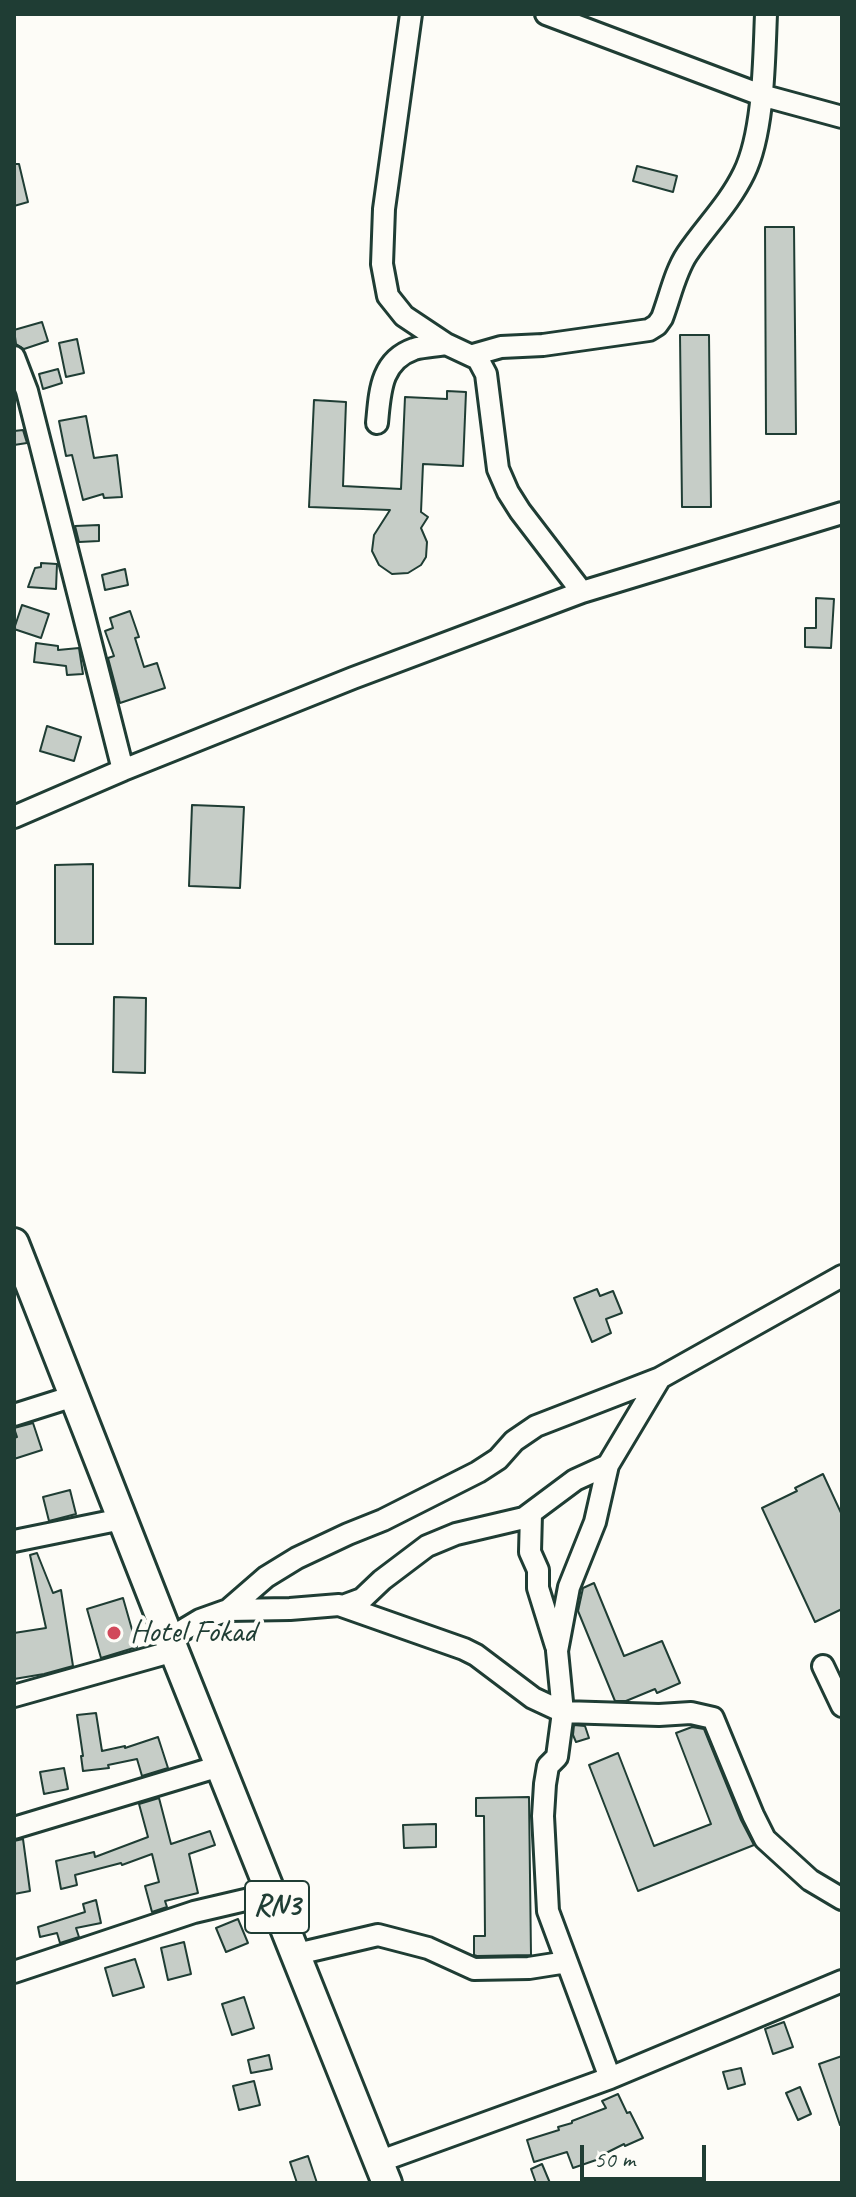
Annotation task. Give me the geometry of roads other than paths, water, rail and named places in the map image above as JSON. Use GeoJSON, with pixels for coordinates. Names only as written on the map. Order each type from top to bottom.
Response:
{"type":"FeatureCollection","features":[{"type":"Feature","properties":{"kind":"highway","name":"RN3"},"geometry":{"type":"LineString","coordinates":[[14,1243],[21,1277],[74,1396],[382,2173]]}},
{"type":"Feature","properties":{"kind":"street"},"geometry":{"type":"LineString","coordinates":[[411,14],[384,209],[382,264],[388,296],[404,316],[446,344],[478,359],[486,374],[498,469],[508,492],[582,592]]}},
{"type":"Feature","properties":{"kind":"street"},"geometry":{"type":"LineString","coordinates":[[546,14],[761,95],[842,117]]}},
{"type":"Feature","properties":{"kind":"street"},"geometry":{"type":"LineString","coordinates":[[473,355],[501,347],[543,345],[649,330],[657,325],[686,256],[732,196],[746,170],[754,144],[761,95],[766,14]]}},
{"type":"Feature","properties":{"kind":"street"},"geometry":{"type":"LineString","coordinates":[[377,423],[381,383],[386,371],[398,358],[414,349],[446,344]]}},
{"type":"Feature","properties":{"kind":"street"},"geometry":{"type":"LineString","coordinates":[[14,357],[27,391],[123,770]]}},
{"type":"Feature","properties":{"kind":"street"},"geometry":{"type":"LineString","coordinates":[[14,817],[353,678],[582,592],[842,513]]}},
{"type":"Feature","properties":{"kind":"street"},"geometry":{"type":"LineString","coordinates":[[228,1610],[266,1577],[297,1558],[383,1520],[478,1472],[536,1426],[660,1378],[842,1276]]}},
{"type":"Feature","properties":{"kind":"street"},"geometry":{"type":"LineString","coordinates":[[557,1651],[569,1587],[595,1522],[608,1465],[660,1378]]}},
{"type":"Feature","properties":{"kind":"street"},"geometry":{"type":"LineString","coordinates":[[14,1415],[74,1396]]}},
{"type":"Feature","properties":{"kind":"street"},"geometry":{"type":"LineString","coordinates":[[343,1606],[362,1599],[427,1546],[456,1534],[524,1518],[575,1480],[608,1465]]}},
{"type":"Feature","properties":{"kind":"street"},"geometry":{"type":"LineString","coordinates":[[531,1514],[530,1552],[538,1570],[538,1588],[557,1651],[563,1712],[557,1757],[548,1766],[545,1784],[543,1816],[548,1911],[610,2078]]}},
{"type":"Feature","properties":{"kind":"street"},"geometry":{"type":"LineString","coordinates":[[14,1541],[122,1519]]}},
{"type":"Feature","properties":{"kind":"street"},"geometry":{"type":"LineString","coordinates":[[14,1696],[172,1645],[200,1620],[228,1610],[343,1606],[464,1649],[533,1698],[563,1712],[691,1713],[713,1718],[765,1839],[810,1880],[842,1899]]}},
{"type":"Feature","properties":{"kind":"street"},"geometry":{"type":"LineString","coordinates":[[823,1666],[842,1706]]}},
{"type":"Feature","properties":{"kind":"street"},"geometry":{"type":"LineString","coordinates":[[14,1828],[220,1766]]}},
{"type":"Feature","properties":{"kind":"street"},"geometry":{"type":"LineString","coordinates":[[14,1972],[194,1912],[271,1894]]}},
{"type":"Feature","properties":{"kind":"street"},"geometry":{"type":"LineString","coordinates":[[297,1954],[378,1935],[428,1948],[474,1969],[529,1968],[567,1962]]}},
{"type":"Feature","properties":{"kind":"street"},"geometry":{"type":"LineString","coordinates":[[382,2173],[842,1981]]}},
{"type":"Feature","properties":{"kind":"place","name":"Hotel Fokad"},"geometry":{"type":"Point","coordinates":[114,1633]}}]}
